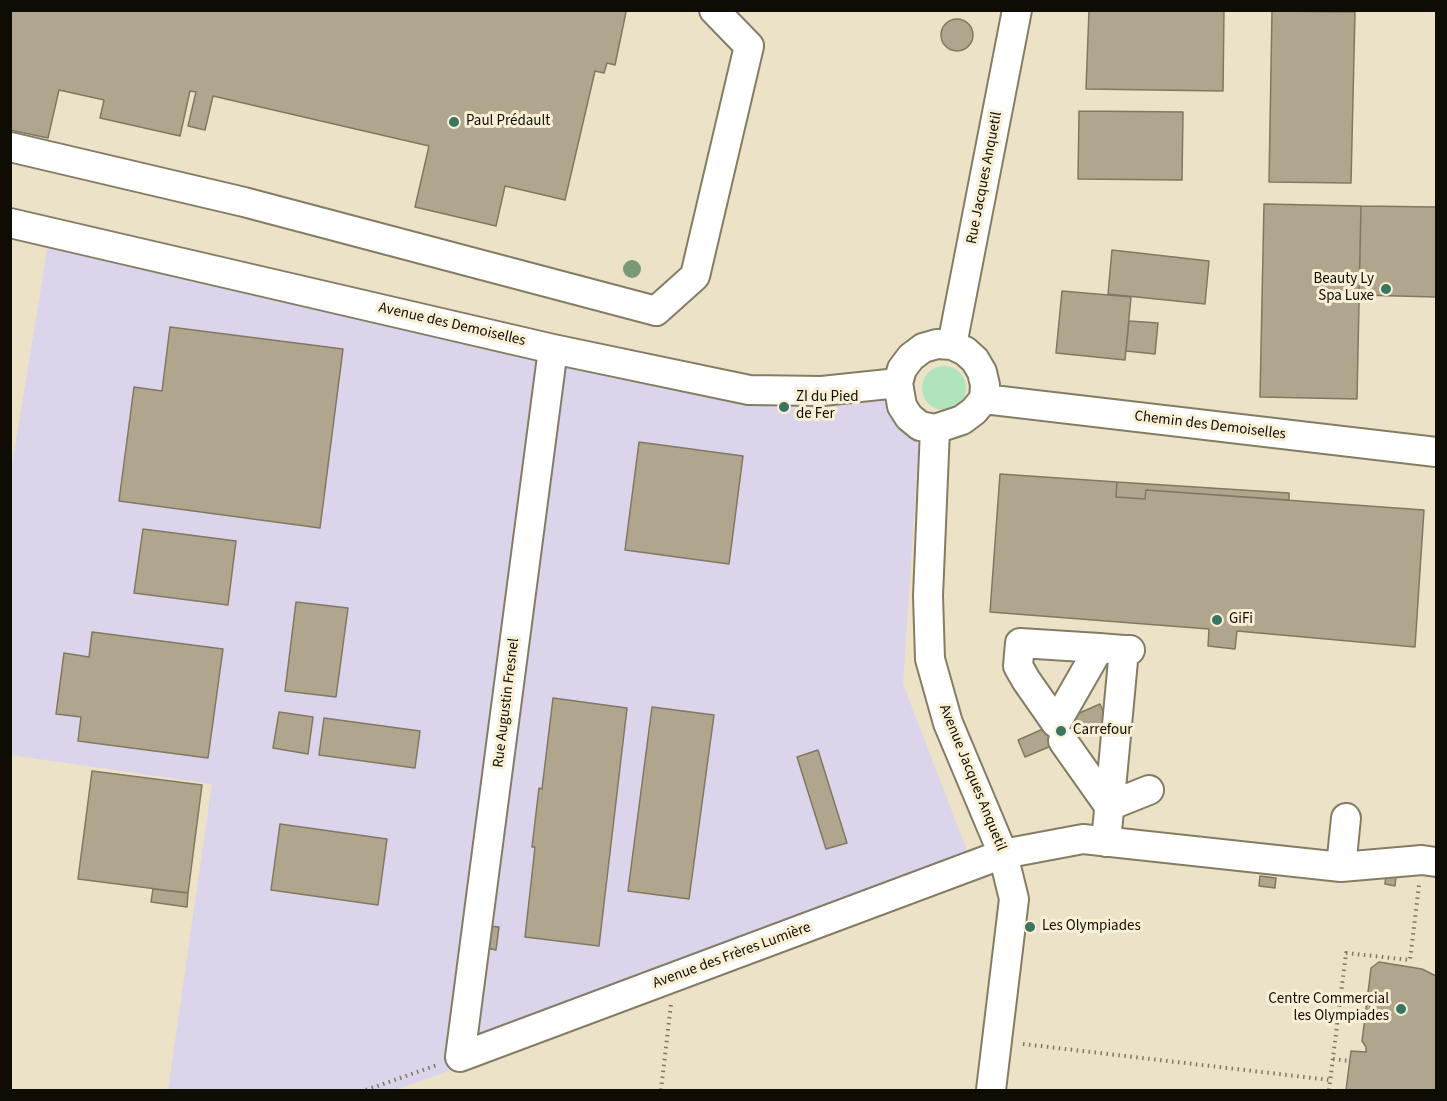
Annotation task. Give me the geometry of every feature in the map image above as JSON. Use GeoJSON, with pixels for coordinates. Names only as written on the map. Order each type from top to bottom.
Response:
{"type":"FeatureCollection","features":[{"type":"Feature","properties":{"kind":"street"},"geometry":{"type":"LineString","coordinates":[[10,147],[244,202],[656,311],[695,276],[748,46],[714,10]]}},
{"type":"Feature","properties":{"kind":"street","name":"Rue Jacques Anquetil"},"geometry":{"type":"LineString","coordinates":[[952,345],[1017,10]]}},
{"type":"Feature","properties":{"kind":"street","name":"Avenue des Demoiselles"},"geometry":{"type":"LineString","coordinates":[[13,230],[749,390],[822,392],[898,383]]}},
{"type":"Feature","properties":{"kind":"street"},"geometry":{"type":"LineString","coordinates":[[937,344],[952,345],[965,351],[975,360],[982,372],[985,386],[984,399],[962,420],[935,429],[920,426],[909,417],[902,406],[898,383],[903,369],[911,357],[923,348],[937,344]]}},
{"type":"Feature","properties":{"kind":"street","name":"Rue Augustin Fresnel"},"geometry":{"type":"LineString","coordinates":[[460,1057],[553,349]]}},
{"type":"Feature","properties":{"kind":"street","name":"Chemin des Demoiselles"},"geometry":{"type":"LineString","coordinates":[[984,399],[1437,452]]}},
{"type":"Feature","properties":{"kind":"street","name":"Avenue Jacques Anquetil"},"geometry":{"type":"LineString","coordinates":[[935,429],[928,596],[930,659],[948,723],[1003,854],[1014,899],[991,1090]]}},
{"type":"Feature","properties":{"kind":"street"},"geometry":{"type":"LineString","coordinates":[[1109,806],[1018,666],[1020,643],[1118,649]]}},
{"type":"Feature","properties":{"kind":"street"},"geometry":{"type":"LineString","coordinates":[[1060,732],[1118,649]]}},
{"type":"Feature","properties":{"kind":"street"},"geometry":{"type":"LineString","coordinates":[[1106,842],[1118,649]]}},
{"type":"Feature","properties":{"kind":"street"},"geometry":{"type":"LineString","coordinates":[[1109,806],[1149,790]]}},
{"type":"Feature","properties":{"kind":"street"},"geometry":{"type":"LineString","coordinates":[[1341,867],[1346,818]]}},
{"type":"Feature","properties":{"kind":"street","name":"Avenue des Frères Lumière"},"geometry":{"type":"LineString","coordinates":[[460,1057],[1003,854],[1083,839],[1341,867],[1429,861]]}},
{"type":"Feature","properties":{"kind":"path"},"geometry":{"type":"LineString","coordinates":[[1329,1090],[1346,953],[1410,960],[1429,861]]}},
{"type":"Feature","properties":{"kind":"path"},"geometry":{"type":"LineString","coordinates":[[661,1090],[675,977]]}},
{"type":"Feature","properties":{"kind":"path"},"geometry":{"type":"LineString","coordinates":[[996,1040],[1330,1080]]}},
{"type":"Feature","properties":{"kind":"path"},"geometry":{"type":"LineString","coordinates":[[366,1090],[460,1057]]}},
{"type":"Feature","properties":{"kind":"path"},"geometry":{"type":"LineString","coordinates":[[1333,1059],[1350,1061]]}},
{"type":"Feature","properties":{"kind":"shaded area"},"geometry":{"type":"Polygon","coordinates":[[[50,232],[749,390],[898,383],[920,426],[903,684],[978,879],[396,1090],[168,1090],[212,784],[11,755],[11,472],[50,232]]]}},
{"type":"Feature","properties":{"kind":"green space"},"geometry":{"type":"Polygon","coordinates":[[[944,366],[960,372],[966,388],[960,404],[944,410],[928,404],[922,388],[928,372],[944,366]]]}},
{"type":"Feature","properties":{"kind":"building","name":"Paul Prédault"},"geometry":{"type":"Polygon","coordinates":[[[10,10],[626,10],[626,12],[615,65],[607,63],[604,73],[595,71],[565,200],[505,186],[496,226],[415,207],[429,146],[213,96],[205,130],[188,126],[196,92],[190,91],[180,136],[100,118],[104,100],[59,90],[48,138],[10,130],[10,10]]]}},
{"type":"Feature","properties":{"kind":"building"},"geometry":{"type":"Polygon","coordinates":[[[1089,10],[1224,10],[1223,91],[1086,89],[1089,10]]]}},
{"type":"Feature","properties":{"kind":"building"},"geometry":{"type":"Polygon","coordinates":[[[1272,11],[1355,12],[1351,183],[1269,182],[1272,11]]]}},
{"type":"Feature","properties":{"kind":"building"},"geometry":{"type":"Polygon","coordinates":[[[957,19],[969,23],[973,35],[969,47],[957,51],[945,47],[941,35],[945,23],[957,19]]]}},
{"type":"Feature","properties":{"kind":"building"},"geometry":{"type":"Polygon","coordinates":[[[1079,111],[1183,112],[1182,180],[1078,179],[1079,111]]]}},
{"type":"Feature","properties":{"kind":"building"},"geometry":{"type":"Polygon","coordinates":[[[1264,204],[1361,206],[1357,399],[1260,397],[1264,204]]]}},
{"type":"Feature","properties":{"kind":"building"},"geometry":{"type":"Polygon","coordinates":[[[1361,206],[1436,207],[1436,297],[1359,295],[1361,206]]]}},
{"type":"Feature","properties":{"kind":"building"},"geometry":{"type":"Polygon","coordinates":[[[1112,250],[1209,261],[1205,304],[1108,294],[1112,250]]]}},
{"type":"Feature","properties":{"kind":"building"},"geometry":{"type":"Polygon","coordinates":[[[1062,291],[1131,297],[1125,360],[1056,353],[1062,291]]]}},
{"type":"Feature","properties":{"kind":"building"},"geometry":{"type":"Polygon","coordinates":[[[1129,321],[1158,323],[1155,354],[1126,351],[1129,321]]]}},
{"type":"Feature","properties":{"kind":"building"},"geometry":{"type":"Polygon","coordinates":[[[170,327],[343,349],[320,528],[119,501],[134,387],[162,391],[170,327]]]}},
{"type":"Feature","properties":{"kind":"building"},"geometry":{"type":"Polygon","coordinates":[[[639,442],[743,456],[729,564],[625,550],[639,442]]]}},
{"type":"Feature","properties":{"kind":"building"},"geometry":{"type":"Polygon","coordinates":[[[1000,474],[1117,482],[1116,497],[1145,499],[1146,490],[1424,510],[1415,647],[1237,631],[1235,649],[1208,646],[1209,629],[990,612],[1000,474]]]}},
{"type":"Feature","properties":{"kind":"building"},"geometry":{"type":"Polygon","coordinates":[[[1117,482],[1289,493],[1289,500],[1146,490],[1145,499],[1116,497],[1117,482]]]}},
{"type":"Feature","properties":{"kind":"building"},"geometry":{"type":"Polygon","coordinates":[[[143,529],[236,541],[228,605],[134,593],[143,529]]]}},
{"type":"Feature","properties":{"kind":"building"},"geometry":{"type":"Polygon","coordinates":[[[296,602],[348,608],[336,697],[285,691],[296,602]]]}},
{"type":"Feature","properties":{"kind":"building"},"geometry":{"type":"Polygon","coordinates":[[[92,632],[223,649],[208,758],[78,741],[81,717],[56,714],[64,653],[89,657],[92,632]]]}},
{"type":"Feature","properties":{"kind":"building"},"geometry":{"type":"Polygon","coordinates":[[[553,698],[627,708],[599,946],[525,937],[535,847],[532,847],[539,788],[542,789],[553,698]]]}},
{"type":"Feature","properties":{"kind":"building","name":"Carrefour"},"geometry":{"type":"Polygon","coordinates":[[[1100,704],[1108,722],[1025,757],[1018,740],[1100,704]]]}},
{"type":"Feature","properties":{"kind":"building"},"geometry":{"type":"Polygon","coordinates":[[[652,707],[714,715],[689,899],[628,891],[652,707]]]}},
{"type":"Feature","properties":{"kind":"building"},"geometry":{"type":"Polygon","coordinates":[[[279,712],[313,717],[308,754],[273,748],[279,712]]]}},
{"type":"Feature","properties":{"kind":"building"},"geometry":{"type":"Polygon","coordinates":[[[324,718],[420,731],[415,768],[319,755],[324,718]]]}},
{"type":"Feature","properties":{"kind":"building"},"geometry":{"type":"Polygon","coordinates":[[[818,750],[847,843],[826,849],[797,757],[818,750]]]}},
{"type":"Feature","properties":{"kind":"building"},"geometry":{"type":"Polygon","coordinates":[[[92,771],[202,785],[188,893],[78,879],[92,771]]]}},
{"type":"Feature","properties":{"kind":"building"},"geometry":{"type":"Polygon","coordinates":[[[280,824],[387,839],[378,905],[271,890],[280,824]]]}},
{"type":"Feature","properties":{"kind":"building"},"geometry":{"type":"Polygon","coordinates":[[[1387,864],[1397,866],[1395,886],[1385,884],[1387,864]]]}},
{"type":"Feature","properties":{"kind":"building"},"geometry":{"type":"Polygon","coordinates":[[[1260,876],[1276,878],[1275,888],[1259,886],[1260,876]]]}},
{"type":"Feature","properties":{"kind":"building"},"geometry":{"type":"Polygon","coordinates":[[[153,889],[188,893],[187,907],[151,902],[153,889]]]}},
{"type":"Feature","properties":{"kind":"building"},"geometry":{"type":"Polygon","coordinates":[[[489,926],[499,927],[496,950],[486,948],[489,926]]]}},
{"type":"Feature","properties":{"kind":"building","name":"Centre Commercial les Olympiades"},"geometry":{"type":"Polygon","coordinates":[[[1379,962],[1422,969],[1436,976],[1436,1090],[1346,1090],[1351,1051],[1366,1052],[1362,1041],[1371,968],[1379,962]]]}},
{"type":"Feature","properties":{"kind":"place","name":"Paul Prédault"},"geometry":{"type":"Point","coordinates":[454,122]}},
{"type":"Feature","properties":{"kind":"place","name":"Beauty Ly Spa Luxe"},"geometry":{"type":"Point","coordinates":[1386,289]}},
{"type":"Feature","properties":{"kind":"place","name":"ZI du Pied de Fer"},"geometry":{"type":"Point","coordinates":[784,407]}},
{"type":"Feature","properties":{"kind":"place","name":"GiFi"},"geometry":{"type":"Point","coordinates":[1217,620]}},
{"type":"Feature","properties":{"kind":"place","name":"Carrefour"},"geometry":{"type":"Point","coordinates":[1061,731]}},
{"type":"Feature","properties":{"kind":"place","name":"Les Olympiades"},"geometry":{"type":"Point","coordinates":[1030,927]}},
{"type":"Feature","properties":{"kind":"place","name":"Centre Commercial les Olympiades"},"geometry":{"type":"Point","coordinates":[1401,1009]}}]}
